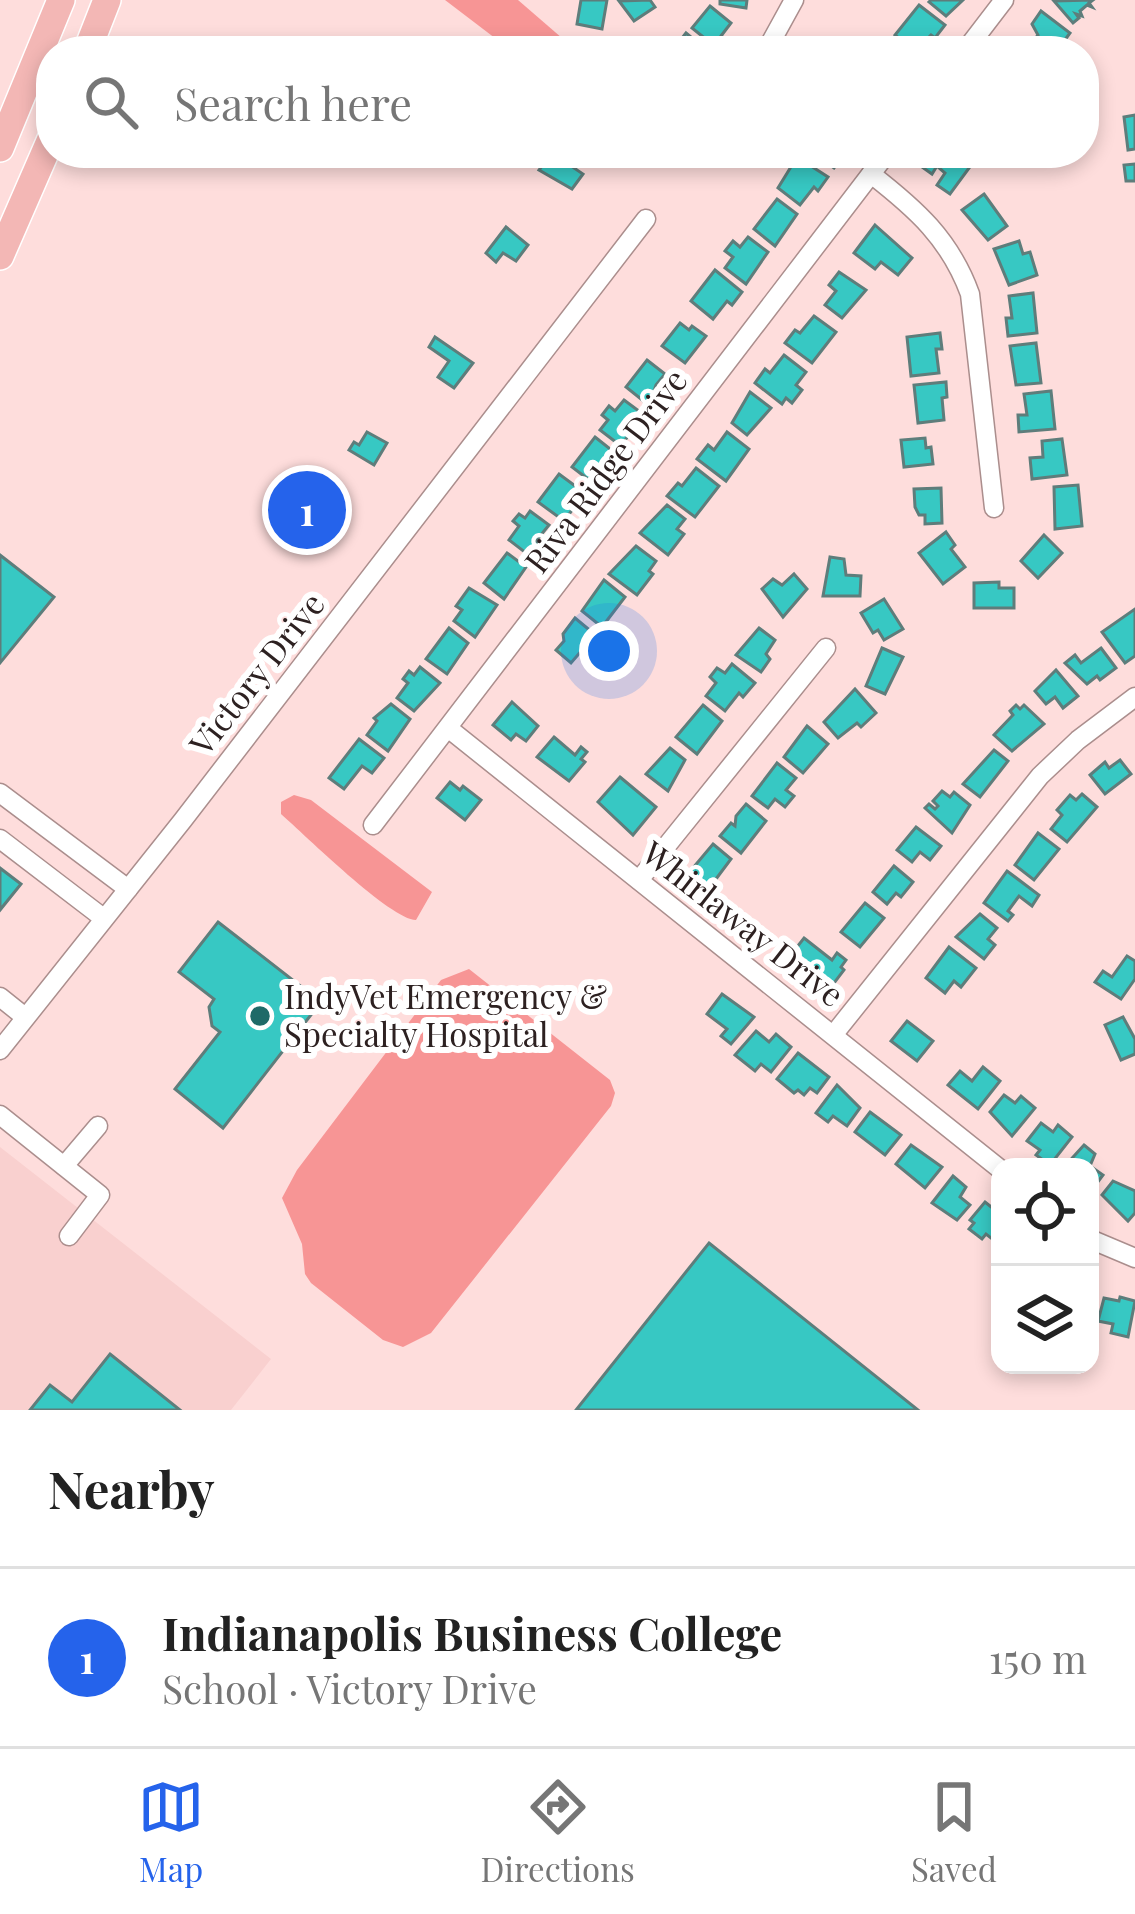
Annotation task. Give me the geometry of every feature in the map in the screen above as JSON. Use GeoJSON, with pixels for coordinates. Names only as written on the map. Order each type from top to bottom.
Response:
{"type":"FeatureCollection","features":[{"type":"Feature","properties":{"kind":"highway"},"geometry":{"type":"LineString","coordinates":[[46,36],[61,0]]}},
{"type":"Feature","properties":{"kind":"highway"},"geometry":{"type":"LineString","coordinates":[[93,36],[107,0]]}},
{"type":"Feature","properties":{"kind":"highway"},"geometry":{"type":"LineString","coordinates":[[0,148],[36,61]]}},
{"type":"Feature","properties":{"kind":"highway"},"geometry":{"type":"LineString","coordinates":[[0,256],[38,168]]}},
{"type":"Feature","properties":{"kind":"street"},"geometry":{"type":"LineString","coordinates":[[774,36],[794,0]]}},
{"type":"Feature","properties":{"kind":"street"},"geometry":{"type":"LineString","coordinates":[[976,36],[1004,0]]}},
{"type":"Feature","properties":{"kind":"street","name":"Riva Ridge Drive"},"geometry":{"type":"LineString","coordinates":[[373,825],[876,168]]}},
{"type":"Feature","properties":{"kind":"street"},"geometry":{"type":"LineString","coordinates":[[871,174],[929,221],[961,268],[970,294],[994,508]]}},
{"type":"Feature","properties":{"kind":"street","name":"Victory Drive"},"geometry":{"type":"LineString","coordinates":[[2,1042],[128,889],[646,219]]}},
{"type":"Feature","properties":{"kind":"street"},"geometry":{"type":"LineString","coordinates":[[640,880],[826,648]]}},
{"type":"Feature","properties":{"kind":"street"},"geometry":{"type":"LineString","coordinates":[[834,1034],[1040,776],[1135,697]]}},
{"type":"Feature","properties":{"kind":"street","name":"Whirlaway Drive"},"geometry":{"type":"LineString","coordinates":[[448,728],[991,1161]]}},
{"type":"Feature","properties":{"kind":"street"},"geometry":{"type":"LineString","coordinates":[[0,793],[128,889]]}},
{"type":"Feature","properties":{"kind":"street"},"geometry":{"type":"LineString","coordinates":[[0,839],[102,917]]}},
{"type":"Feature","properties":{"kind":"street"},"geometry":{"type":"LineString","coordinates":[[0,998],[25,1017]]}},
{"type":"Feature","properties":{"kind":"street"},"geometry":{"type":"LineString","coordinates":[[0,1115],[100,1195],[69,1236]]}},
{"type":"Feature","properties":{"kind":"street"},"geometry":{"type":"LineString","coordinates":[[64,1166],[98,1126]]}},
{"type":"Feature","properties":{"kind":"street"},"geometry":{"type":"LineString","coordinates":[[1099,1243],[1135,1258]]}},
{"type":"Feature","properties":{"kind":"shaded area"},"geometry":{"type":"Polygon","coordinates":[[[445,0],[518,0],[560,36],[492,36],[445,0]]]}},
{"type":"Feature","properties":{"kind":"shaded area"},"geometry":{"type":"Polygon","coordinates":[[[294,795],[311,800],[432,892],[416,920],[369,892],[281,814],[281,802],[294,795]]]}},
{"type":"Feature","properties":{"kind":"shaded area"},"geometry":{"type":"Polygon","coordinates":[[[469,969],[610,1080],[615,1093],[611,1106],[431,1333],[403,1347],[383,1340],[311,1283],[305,1274],[302,1244],[282,1198],[297,1170],[441,980],[469,969]]]}},
{"type":"Feature","properties":{"kind":"shaded area"},"geometry":{"type":"Polygon","coordinates":[[[0,1147],[271,1359],[231,1410],[0,1410],[0,1147]]]}},
{"type":"Feature","properties":{"kind":"building"},"geometry":{"type":"Polygon","coordinates":[[[581,0],[607,0],[602,29],[577,24],[581,0]]]}},
{"type":"Feature","properties":{"kind":"building"},"geometry":{"type":"Polygon","coordinates":[[[650,0],[655,7],[634,21],[619,1],[650,0]]]}},
{"type":"Feature","properties":{"kind":"building"},"geometry":{"type":"Polygon","coordinates":[[[720,0],[747,0],[746,8],[720,4],[720,0]]]}},
{"type":"Feature","properties":{"kind":"building"},"geometry":{"type":"Polygon","coordinates":[[[931,0],[963,0],[946,16],[931,0]]]}},
{"type":"Feature","properties":{"kind":"building"},"geometry":{"type":"Polygon","coordinates":[[[1093,0],[1092,7],[1080,11],[1082,16],[1076,14],[1079,18],[1073,23],[1054,1],[1093,0]]]}},
{"type":"Feature","properties":{"kind":"building"},"geometry":{"type":"Polygon","coordinates":[[[919,5],[945,25],[937,36],[895,35],[919,5]]]}},
{"type":"Feature","properties":{"kind":"building"},"geometry":{"type":"Polygon","coordinates":[[[710,6],[731,23],[721,36],[702,36],[692,28],[710,6]]]}},
{"type":"Feature","properties":{"kind":"building"},"geometry":{"type":"Polygon","coordinates":[[[1041,11],[1070,33],[1037,36],[1032,24],[1041,11]]]}},
{"type":"Feature","properties":{"kind":"building"},"geometry":{"type":"Polygon","coordinates":[[[1135,115],[1135,149],[1128,150],[1124,117],[1135,115]]]}},
{"type":"Feature","properties":{"kind":"building"},"geometry":{"type":"Polygon","coordinates":[[[1135,164],[1135,181],[1126,181],[1124,165],[1135,164]]]}},
{"type":"Feature","properties":{"kind":"building"},"geometry":{"type":"Polygon","coordinates":[[[574,168],[583,174],[572,189],[539,170],[574,168]]]}},
{"type":"Feature","properties":{"kind":"building"},"geometry":{"type":"Polygon","coordinates":[[[790,168],[814,168],[828,177],[800,205],[778,188],[790,168]]]}},
{"type":"Feature","properties":{"kind":"building"},"geometry":{"type":"Polygon","coordinates":[[[939,168],[969,168],[950,194],[937,185],[945,173],[939,168]]]}},
{"type":"Feature","properties":{"kind":"building"},"geometry":{"type":"Polygon","coordinates":[[[984,194],[1007,226],[988,240],[962,210],[984,194]]]}},
{"type":"Feature","properties":{"kind":"building"},"geometry":{"type":"Polygon","coordinates":[[[777,199],[797,214],[775,246],[754,229],[777,199]]]}},
{"type":"Feature","properties":{"kind":"building"},"geometry":{"type":"Polygon","coordinates":[[[875,225],[912,258],[898,275],[881,262],[875,269],[854,253],[875,225]]]}},
{"type":"Feature","properties":{"kind":"building"},"geometry":{"type":"Polygon","coordinates":[[[506,227],[528,245],[516,261],[503,253],[496,262],[486,253],[506,227]]]}},
{"type":"Feature","properties":{"kind":"building"},"geometry":{"type":"Polygon","coordinates":[[[748,237],[768,252],[746,284],[725,268],[733,257],[725,251],[733,241],[740,247],[748,237]]]}},
{"type":"Feature","properties":{"kind":"building"},"geometry":{"type":"Polygon","coordinates":[[[1019,241],[1023,254],[1030,252],[1037,275],[1009,285],[994,249],[1019,241]]]}},
{"type":"Feature","properties":{"kind":"building"},"geometry":{"type":"Polygon","coordinates":[[[715,270],[742,292],[732,305],[727,301],[713,319],[691,301],[715,270]]]}},
{"type":"Feature","properties":{"kind":"building"},"geometry":{"type":"Polygon","coordinates":[[[839,272],[866,290],[842,318],[825,305],[836,291],[829,285],[839,272]]]}},
{"type":"Feature","properties":{"kind":"building"},"geometry":{"type":"Polygon","coordinates":[[[1033,293],[1037,333],[1008,336],[1009,296],[1033,293]]]}},
{"type":"Feature","properties":{"kind":"building"},"geometry":{"type":"Polygon","coordinates":[[[814,316],[836,332],[812,363],[785,343],[814,316]]]}},
{"type":"Feature","properties":{"kind":"building"},"geometry":{"type":"Polygon","coordinates":[[[680,323],[706,336],[685,363],[662,346],[680,323]]]}},
{"type":"Feature","properties":{"kind":"building"},"geometry":{"type":"Polygon","coordinates":[[[940,333],[939,373],[911,376],[907,337],[940,333]]]}},
{"type":"Feature","properties":{"kind":"building"},"geometry":{"type":"Polygon","coordinates":[[[435,337],[473,363],[454,388],[438,377],[449,361],[429,347],[435,337]]]}},
{"type":"Feature","properties":{"kind":"building"},"geometry":{"type":"Polygon","coordinates":[[[1036,343],[1041,383],[1016,385],[1010,346],[1036,343]]]}},
{"type":"Feature","properties":{"kind":"building"},"geometry":{"type":"Polygon","coordinates":[[[784,355],[806,372],[796,385],[802,390],[792,403],[786,398],[782,404],[755,383],[784,355]]]}},
{"type":"Feature","properties":{"kind":"building"},"geometry":{"type":"Polygon","coordinates":[[[647,360],[665,374],[656,385],[654,391],[660,395],[651,407],[626,387],[647,360]]]}},
{"type":"Feature","properties":{"kind":"building"},"geometry":{"type":"Polygon","coordinates":[[[946,382],[944,420],[918,423],[914,385],[946,382]]]}},
{"type":"Feature","properties":{"kind":"building"},"geometry":{"type":"Polygon","coordinates":[[[1051,391],[1055,429],[1019,432],[1018,415],[1027,415],[1024,394],[1051,391]]]}},
{"type":"Feature","properties":{"kind":"building"},"geometry":{"type":"Polygon","coordinates":[[[750,392],[771,408],[747,435],[732,423],[750,392]]]}},
{"type":"Feature","properties":{"kind":"building"},"geometry":{"type":"Polygon","coordinates":[[[624,400],[643,414],[621,446],[600,430],[608,420],[602,415],[609,406],[615,411],[624,400]]]}},
{"type":"Feature","properties":{"kind":"building"},"geometry":{"type":"Polygon","coordinates":[[[367,432],[387,443],[374,465],[349,450],[367,432]]]}},
{"type":"Feature","properties":{"kind":"building"},"geometry":{"type":"Polygon","coordinates":[[[727,432],[749,449],[726,481],[697,459],[708,445],[714,450],[727,432]]]}},
{"type":"Feature","properties":{"kind":"building"},"geometry":{"type":"Polygon","coordinates":[[[595,437],[614,452],[593,483],[572,467],[595,437]]]}},
{"type":"Feature","properties":{"kind":"building"},"geometry":{"type":"Polygon","coordinates":[[[925,438],[933,464],[904,467],[901,440],[925,438]]]}},
{"type":"Feature","properties":{"kind":"building"},"geometry":{"type":"Polygon","coordinates":[[[1062,439],[1067,475],[1032,479],[1030,458],[1043,457],[1042,441],[1062,439]]]}},
{"type":"Feature","properties":{"kind":"building"},"geometry":{"type":"Polygon","coordinates":[[[696,468],[719,486],[695,517],[667,496],[696,468]]]}},
{"type":"Feature","properties":{"kind":"building"},"geometry":{"type":"Polygon","coordinates":[[[559,474],[578,488],[566,503],[573,509],[564,521],[538,502],[559,474]]]}},
{"type":"Feature","properties":{"kind":"building"},"geometry":{"type":"Polygon","coordinates":[[[1078,485],[1082,526],[1055,529],[1054,487],[1078,485]]]}},
{"type":"Feature","properties":{"kind":"building"},"geometry":{"type":"Polygon","coordinates":[[[941,488],[942,523],[925,524],[925,515],[919,515],[915,507],[914,489],[941,488]]]}},
{"type":"Feature","properties":{"kind":"building"},"geometry":{"type":"Polygon","coordinates":[[[667,505],[685,519],[677,529],[684,534],[668,555],[640,533],[667,505]]]}},
{"type":"Feature","properties":{"kind":"building"},"geometry":{"type":"Polygon","coordinates":[[[530,511],[549,525],[536,541],[544,548],[535,560],[509,540],[519,526],[513,521],[530,511]]]}},
{"type":"Feature","properties":{"kind":"building"},"geometry":{"type":"Polygon","coordinates":[[[946,532],[955,545],[951,549],[965,567],[943,584],[919,553],[946,532]]]}},
{"type":"Feature","properties":{"kind":"building"},"geometry":{"type":"Polygon","coordinates":[[[1044,535],[1062,553],[1038,578],[1021,561],[1044,535]]]}},
{"type":"Feature","properties":{"kind":"building"},"geometry":{"type":"Polygon","coordinates":[[[636,546],[656,561],[649,571],[653,574],[637,595],[609,574],[636,546]]]}},
{"type":"Feature","properties":{"kind":"building"},"geometry":{"type":"Polygon","coordinates":[[[507,553],[526,567],[504,599],[484,583],[507,553]]]}},
{"type":"Feature","properties":{"kind":"building"},"geometry":{"type":"Polygon","coordinates":[[[0,555],[54,597],[0,663],[0,555]]]}},
{"type":"Feature","properties":{"kind":"building"},"geometry":{"type":"Polygon","coordinates":[[[830,557],[844,559],[846,575],[861,576],[860,596],[823,596],[830,557]]]}},
{"type":"Feature","properties":{"kind":"building"},"geometry":{"type":"Polygon","coordinates":[[[794,574],[807,589],[783,617],[762,589],[773,579],[782,585],[794,574]]]}},
{"type":"Feature","properties":{"kind":"building"},"geometry":{"type":"Polygon","coordinates":[[[604,580],[625,597],[602,627],[582,611],[604,580]]]}},
{"type":"Feature","properties":{"kind":"building"},"geometry":{"type":"Polygon","coordinates":[[[999,582],[999,588],[1014,588],[1014,608],[974,608],[974,583],[999,582]]]}},
{"type":"Feature","properties":{"kind":"building"},"geometry":{"type":"Polygon","coordinates":[[[469,588],[497,605],[475,637],[454,621],[462,610],[456,606],[469,588]]]}},
{"type":"Feature","properties":{"kind":"building"},"geometry":{"type":"Polygon","coordinates":[[[884,599],[903,629],[884,640],[878,630],[873,633],[861,613],[884,599]]]}},
{"type":"Feature","properties":{"kind":"building"},"geometry":{"type":"Polygon","coordinates":[[[1135,609],[1135,656],[1125,663],[1102,632],[1135,609]]]}},
{"type":"Feature","properties":{"kind":"building"},"geometry":{"type":"Polygon","coordinates":[[[575,618],[604,642],[597,651],[590,645],[583,649],[571,663],[556,650],[575,618]]]}},
{"type":"Feature","properties":{"kind":"building"},"geometry":{"type":"Polygon","coordinates":[[[449,628],[468,643],[447,674],[426,659],[449,628]]]}},
{"type":"Feature","properties":{"kind":"building"},"geometry":{"type":"Polygon","coordinates":[[[759,628],[775,640],[761,672],[736,655],[759,628]]]}},
{"type":"Feature","properties":{"kind":"building"},"geometry":{"type":"Polygon","coordinates":[[[882,648],[903,657],[885,694],[866,686],[882,648]]]}},
{"type":"Feature","properties":{"kind":"building"},"geometry":{"type":"Polygon","coordinates":[[[1101,648],[1116,668],[1100,680],[1097,676],[1087,684],[1065,663],[1075,655],[1081,663],[1101,648]]]}},
{"type":"Feature","properties":{"kind":"building"},"geometry":{"type":"Polygon","coordinates":[[[732,664],[755,683],[743,697],[739,693],[725,711],[706,696],[716,683],[710,677],[717,668],[725,673],[732,664]]]}},
{"type":"Feature","properties":{"kind":"building"},"geometry":{"type":"Polygon","coordinates":[[[420,667],[440,683],[414,711],[397,698],[408,683],[403,679],[420,667]]]}},
{"type":"Feature","properties":{"kind":"building"},"geometry":{"type":"Polygon","coordinates":[[[1056,670],[1078,696],[1063,708],[1055,697],[1046,704],[1035,691],[1056,670]]]}},
{"type":"Feature","properties":{"kind":"building"},"geometry":{"type":"Polygon","coordinates":[[[855,689],[876,713],[838,738],[824,722],[855,689]]]}},
{"type":"Feature","properties":{"kind":"building"},"geometry":{"type":"Polygon","coordinates":[[[512,702],[538,726],[526,741],[516,734],[511,740],[493,725],[512,702]]]}},
{"type":"Feature","properties":{"kind":"building"},"geometry":{"type":"Polygon","coordinates":[[[391,704],[410,719],[388,751],[367,735],[377,721],[374,718],[391,704]]]}},
{"type":"Feature","properties":{"kind":"building"},"geometry":{"type":"Polygon","coordinates":[[[703,705],[722,721],[697,754],[676,737],[703,705]]]}},
{"type":"Feature","properties":{"kind":"building"},"geometry":{"type":"Polygon","coordinates":[[[1016,705],[1020,709],[1024,705],[1044,724],[1012,751],[994,735],[1016,705]]]}},
{"type":"Feature","properties":{"kind":"building"},"geometry":{"type":"Polygon","coordinates":[[[807,726],[828,744],[803,773],[784,757],[807,726]]]}},
{"type":"Feature","properties":{"kind":"building"},"geometry":{"type":"Polygon","coordinates":[[[554,737],[575,755],[581,747],[587,752],[569,781],[537,757],[554,737]]]}},
{"type":"Feature","properties":{"kind":"building"},"geometry":{"type":"Polygon","coordinates":[[[359,739],[384,758],[372,773],[362,766],[344,789],[329,778],[359,739]]]}},
{"type":"Feature","properties":{"kind":"building"},"geometry":{"type":"Polygon","coordinates":[[[670,748],[685,760],[668,791],[646,774],[670,748]]]}},
{"type":"Feature","properties":{"kind":"building"},"geometry":{"type":"Polygon","coordinates":[[[994,750],[1008,761],[980,797],[963,784],[994,750]]]}},
{"type":"Feature","properties":{"kind":"building"},"geometry":{"type":"Polygon","coordinates":[[[1120,760],[1131,774],[1105,794],[1090,775],[1105,762],[1109,768],[1120,760]]]}},
{"type":"Feature","properties":{"kind":"building"},"geometry":{"type":"Polygon","coordinates":[[[777,763],[796,778],[786,790],[794,796],[785,807],[775,799],[768,808],[752,796],[777,763]]]}},
{"type":"Feature","properties":{"kind":"building"},"geometry":{"type":"Polygon","coordinates":[[[620,777],[656,807],[633,835],[598,802],[620,777]]]}},
{"type":"Feature","properties":{"kind":"building"},"geometry":{"type":"Polygon","coordinates":[[[450,782],[481,800],[465,820],[437,798],[450,782]]]}},
{"type":"Feature","properties":{"kind":"building"},"geometry":{"type":"Polygon","coordinates":[[[942,791],[950,797],[954,792],[970,805],[952,833],[925,808],[938,806],[933,801],[942,791]]]}},
{"type":"Feature","properties":{"kind":"building"},"geometry":{"type":"Polygon","coordinates":[[[1082,794],[1097,807],[1067,842],[1051,829],[1062,815],[1057,810],[1070,795],[1076,800],[1082,794]]]}},
{"type":"Feature","properties":{"kind":"building"},"geometry":{"type":"Polygon","coordinates":[[[746,804],[766,821],[741,853],[720,836],[731,823],[735,826],[746,804]]]}},
{"type":"Feature","properties":{"kind":"building"},"geometry":{"type":"Polygon","coordinates":[[[916,827],[941,846],[930,860],[920,852],[912,862],[897,850],[916,827]]]}},
{"type":"Feature","properties":{"kind":"building"},"geometry":{"type":"Polygon","coordinates":[[[1038,833],[1059,849],[1034,880],[1015,865],[1038,833]]]}},
{"type":"Feature","properties":{"kind":"building"},"geometry":{"type":"Polygon","coordinates":[[[713,844],[731,859],[707,891],[687,875],[713,844]]]}},
{"type":"Feature","properties":{"kind":"building"},"geometry":{"type":"Polygon","coordinates":[[[894,866],[913,882],[901,897],[896,893],[887,904],[873,892],[894,866]]]}},
{"type":"Feature","properties":{"kind":"building"},"geometry":{"type":"Polygon","coordinates":[[[0,868],[21,884],[0,910],[0,868]]]}},
{"type":"Feature","properties":{"kind":"building"},"geometry":{"type":"Polygon","coordinates":[[[1007,871],[1039,895],[1032,906],[1019,896],[1008,911],[1013,915],[1008,921],[984,903],[1007,871]]]}},
{"type":"Feature","properties":{"kind":"building"},"geometry":{"type":"Polygon","coordinates":[[[865,903],[884,918],[860,947],[841,932],[865,903]]]}},
{"type":"Feature","properties":{"kind":"building"},"geometry":{"type":"Polygon","coordinates":[[[980,914],[997,928],[988,939],[995,945],[984,959],[956,937],[980,914]]]}},
{"type":"Feature","properties":{"kind":"building","name":"IndyVet Emergency & Specialty Hospital"},"geometry":{"type":"Polygon","coordinates":[[[218,922],[321,1002],[223,1128],[175,1089],[220,1032],[212,1026],[209,1007],[214,999],[179,972],[218,922]]]}},
{"type":"Feature","properties":{"kind":"building"},"geometry":{"type":"Polygon","coordinates":[[[804,938],[832,960],[837,953],[846,960],[828,991],[793,952],[804,938]]]}},
{"type":"Feature","properties":{"kind":"building"},"geometry":{"type":"Polygon","coordinates":[[[949,947],[976,968],[961,987],[954,981],[945,993],[926,978],[949,947]]]}},
{"type":"Feature","properties":{"kind":"building"},"geometry":{"type":"Polygon","coordinates":[[[1127,956],[1135,961],[1135,979],[1121,999],[1095,982],[1103,971],[1112,977],[1127,956]]]}},
{"type":"Feature","properties":{"kind":"building"},"geometry":{"type":"Polygon","coordinates":[[[722,994],[754,1017],[731,1044],[721,1036],[727,1029],[707,1014],[722,994]]]}},
{"type":"Feature","properties":{"kind":"building"},"geometry":{"type":"Polygon","coordinates":[[[1123,1017],[1135,1039],[1135,1054],[1121,1060],[1105,1025],[1123,1017]]]}},
{"type":"Feature","properties":{"kind":"building"},"geometry":{"type":"Polygon","coordinates":[[[907,1021],[933,1041],[917,1061],[891,1041],[907,1021]]]}},
{"type":"Feature","properties":{"kind":"building"},"geometry":{"type":"Polygon","coordinates":[[[756,1031],[769,1042],[776,1034],[791,1047],[771,1072],[761,1064],[755,1071],[735,1055],[756,1031]]]}},
{"type":"Feature","properties":{"kind":"building"},"geometry":{"type":"Polygon","coordinates":[[[798,1053],[829,1077],[817,1093],[810,1088],[804,1095],[798,1090],[794,1093],[777,1079],[798,1053]]]}},
{"type":"Feature","properties":{"kind":"building"},"geometry":{"type":"Polygon","coordinates":[[[983,1067],[1000,1081],[978,1109],[948,1085],[960,1071],[972,1081],[983,1067]]]}},
{"type":"Feature","properties":{"kind":"building"},"geometry":{"type":"Polygon","coordinates":[[[837,1085],[860,1108],[847,1126],[833,1116],[828,1122],[816,1113],[837,1085]]]}},
{"type":"Feature","properties":{"kind":"building"},"geometry":{"type":"Polygon","coordinates":[[[1004,1095],[1015,1103],[1021,1096],[1035,1108],[1012,1136],[990,1112],[1004,1095]]]}},
{"type":"Feature","properties":{"kind":"building"},"geometry":{"type":"Polygon","coordinates":[[[870,1112],[901,1135],[885,1155],[855,1132],[870,1112]]]}},
{"type":"Feature","properties":{"kind":"building"},"geometry":{"type":"Polygon","coordinates":[[[1041,1123],[1053,1132],[1058,1125],[1072,1137],[1056,1158],[1040,1158],[1036,1155],[1040,1150],[1027,1141],[1041,1123]]]}},
{"type":"Feature","properties":{"kind":"building"},"geometry":{"type":"Polygon","coordinates":[[[911,1145],[942,1167],[925,1188],[896,1164],[911,1145]]]}},
{"type":"Feature","properties":{"kind":"building"},"geometry":{"type":"Polygon","coordinates":[[[1084,1145],[1095,1154],[1093,1158],[1072,1158],[1084,1145]]]}},
{"type":"Feature","properties":{"kind":"building"},"geometry":{"type":"Polygon","coordinates":[[[953,1176],[966,1187],[960,1197],[970,1205],[957,1220],[932,1203],[953,1176]]]}},
{"type":"Feature","properties":{"kind":"building"},"geometry":{"type":"Polygon","coordinates":[[[1113,1181],[1135,1191],[1135,1213],[1128,1221],[1102,1195],[1113,1181]]]}},
{"type":"Feature","properties":{"kind":"building"},"geometry":{"type":"Polygon","coordinates":[[[985,1202],[991,1207],[991,1238],[986,1234],[982,1239],[969,1229],[974,1223],[970,1220],[985,1202]]]}},
{"type":"Feature","properties":{"kind":"building"},"geometry":{"type":"Polygon","coordinates":[[[709,1243],[918,1410],[576,1410],[709,1243]]]}},
{"type":"Feature","properties":{"kind":"building"},"geometry":{"type":"Polygon","coordinates":[[[1120,1297],[1135,1301],[1128,1337],[1111,1333],[1113,1324],[1099,1321],[1104,1298],[1119,1301],[1120,1297]]]}},
{"type":"Feature","properties":{"kind":"building"},"geometry":{"type":"Polygon","coordinates":[[[110,1354],[180,1410],[30,1410],[50,1385],[72,1402],[110,1354]]]}},
{"type":"Feature","properties":{"kind":"place","name":"Indianapolis Business College"},"geometry":{"type":"Point","coordinates":[307,510]}},
{"type":"Feature","properties":{"kind":"place","name":"IndyVet Emergency & Specialty Hospital"},"geometry":{"type":"Point","coordinates":[260,1016]}}]}
